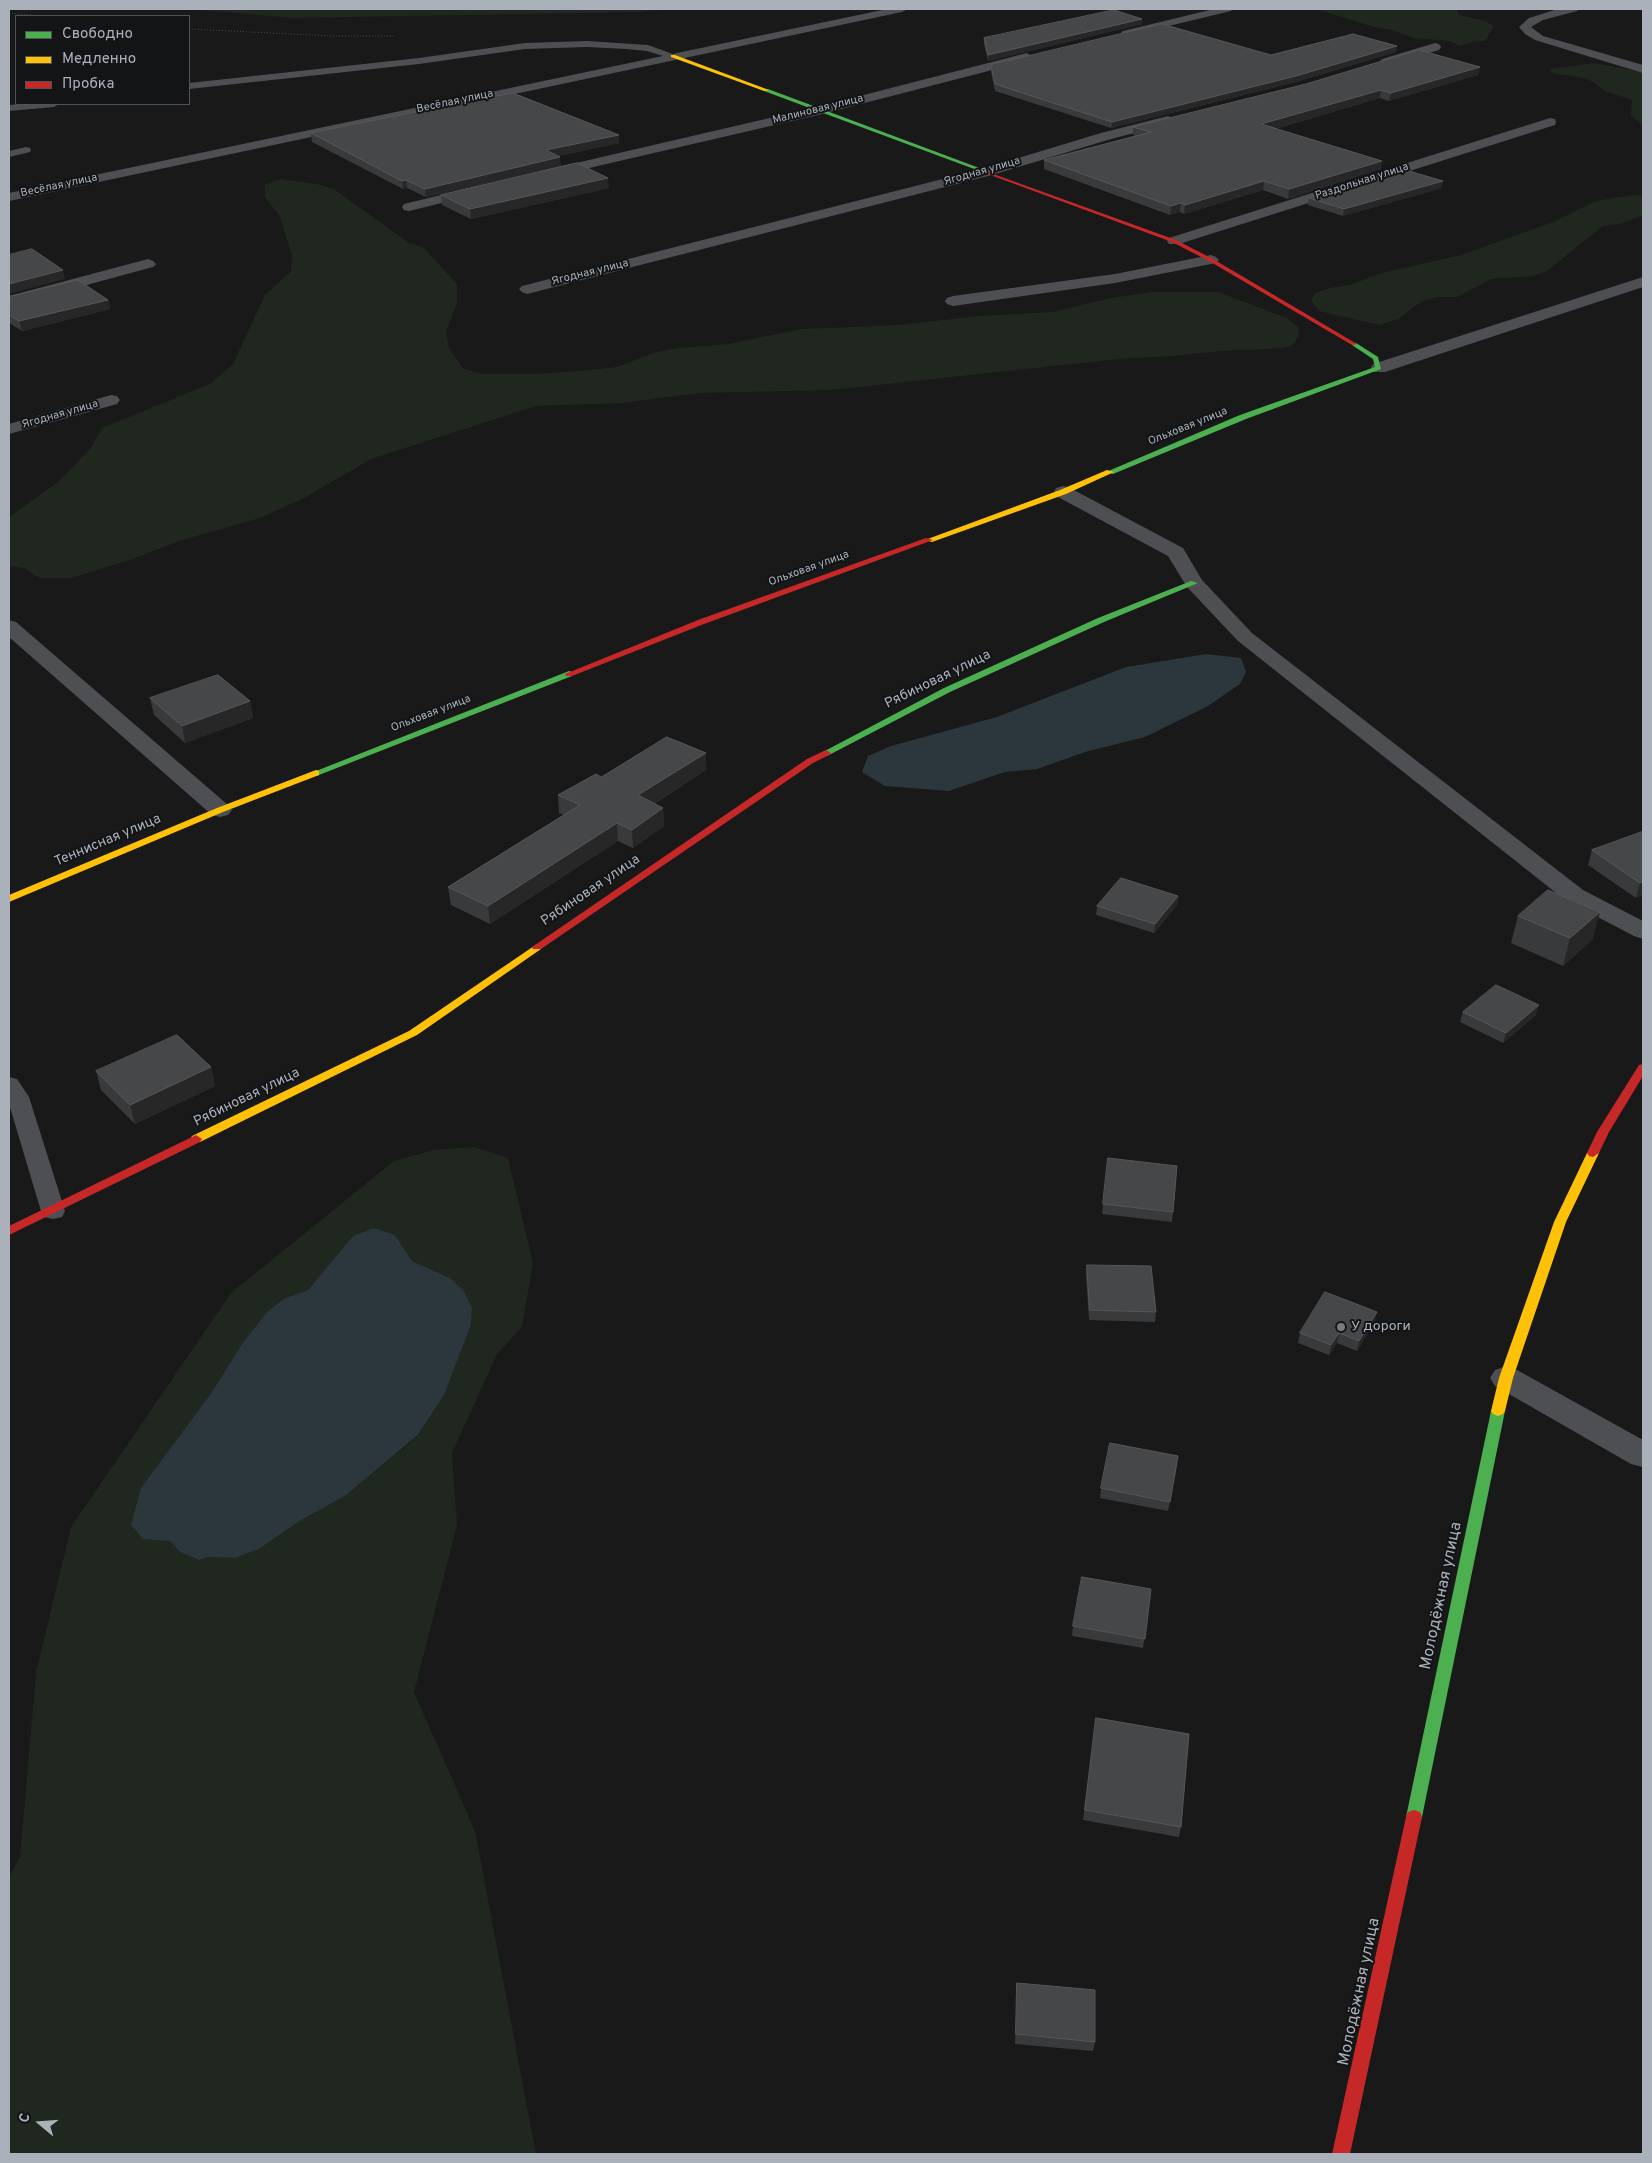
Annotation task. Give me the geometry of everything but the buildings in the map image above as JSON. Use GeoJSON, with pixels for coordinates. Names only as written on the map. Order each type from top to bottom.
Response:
{"type":"FeatureCollection","features":[{"type":"Feature","properties":{"kind":"street","name":"Весёлая улица"},"geometry":{"type":"LineString","coordinates":[[9,196],[902,9]]}},
{"type":"Feature","properties":{"kind":"street"},"geometry":{"type":"LineString","coordinates":[[1112,36],[1227,9]]}},
{"type":"Feature","properties":{"kind":"street"},"geometry":{"type":"LineString","coordinates":[[1574,9],[1536,18],[1527,22],[1525,27],[1539,38],[1643,69]]}},
{"type":"Feature","properties":{"kind":"street"},"geometry":{"type":"LineString","coordinates":[[1372,66],[1435,47]]}},
{"type":"Feature","properties":{"kind":"street","name":"Малиновая улица"},"geometry":{"type":"LineString","coordinates":[[532,178],[818,111],[1036,55]]}},
{"type":"Feature","properties":{"kind":"street"},"geometry":{"type":"LineString","coordinates":[[672,56],[1174,241],[1211,260],[1358,346],[1376,358],[1379,368],[1643,282]]}},
{"type":"Feature","properties":{"kind":"street","name":"Ягодная улица"},"geometry":{"type":"LineString","coordinates":[[527,289],[987,172],[1106,136],[1184,116]]}},
{"type":"Feature","properties":{"kind":"street","name":"Раздольная улица"},"geometry":{"type":"LineString","coordinates":[[1174,241],[1550,122]]}},
{"type":"Feature","properties":{"kind":"street"},"geometry":{"type":"LineString","coordinates":[[409,206],[494,186]]}},
{"type":"Feature","properties":{"kind":"street"},"geometry":{"type":"LineString","coordinates":[[953,301],[1090,285],[1152,274],[1211,260]]}},
{"type":"Feature","properties":{"kind":"street"},"geometry":{"type":"LineString","coordinates":[[9,301],[148,264]]}},
{"type":"Feature","properties":{"kind":"street","name":"Ольховая улица"},"geometry":{"type":"LineString","coordinates":[[220,810],[701,622],[1063,492],[1244,417],[1379,368]]}},
{"type":"Feature","properties":{"kind":"street","name":"Ягодная улица"},"geometry":{"type":"LineString","coordinates":[[9,429],[111,400]]}},
{"type":"Feature","properties":{"kind":"street"},"geometry":{"type":"LineString","coordinates":[[1063,492],[1176,552],[1194,583],[1245,637],[1574,895],[1643,930]]}},
{"type":"Feature","properties":{"kind":"street","name":"Рябиновая улица"},"geometry":{"type":"LineString","coordinates":[[9,1231],[413,1033],[595,906],[810,762],[947,690],[1101,620],[1194,583]]}},
{"type":"Feature","properties":{"kind":"street"},"geometry":{"type":"LineString","coordinates":[[9,626],[220,810]]}},
{"type":"Feature","properties":{"kind":"street","name":"Теннисная улица"},"geometry":{"type":"LineString","coordinates":[[9,899],[220,810]]}},
{"type":"Feature","properties":{"kind":"street","name":"Молодёжная улица"},"geometry":{"type":"LineString","coordinates":[[1342,2154],[1418,1798],[1494,1426],[1506,1378],[1560,1222],[1603,1132],[1643,1067]]}},
{"type":"Feature","properties":{"kind":"street"},"geometry":{"type":"LineString","coordinates":[[1506,1378],[1643,1455]]}},
{"type":"Feature","properties":{"kind":"lane"},"geometry":{"type":"LineString","coordinates":[[190,86],[419,61],[525,46],[587,44],[626,46],[648,48],[672,56]]}},
{"type":"Feature","properties":{"kind":"lane"},"geometry":{"type":"LineString","coordinates":[[9,108],[43,105]]}},
{"type":"Feature","properties":{"kind":"lane"},"geometry":{"type":"LineString","coordinates":[[9,154],[26,150]]}},
{"type":"Feature","properties":{"kind":"lane"},"geometry":{"type":"LineString","coordinates":[[9,1084],[18,1097],[53,1211]]}},
{"type":"Feature","properties":{"kind":"path"},"geometry":{"type":"LineString","coordinates":[[9,13],[30,15]]}},
{"type":"Feature","properties":{"kind":"shaded area"},"geometry":{"type":"Polygon","coordinates":[[[190,9],[665,9],[639,12],[294,18],[190,9]]]}},
{"type":"Feature","properties":{"kind":"shaded area"},"geometry":{"type":"Polygon","coordinates":[[[1320,9],[1456,9],[1459,15],[1485,21],[1494,26],[1485,41],[1460,46],[1450,41],[1413,38],[1320,9]]]}},
{"type":"Feature","properties":{"kind":"shaded area"},"geometry":{"type":"Polygon","coordinates":[[[1594,63],[1643,72],[1643,126],[1631,116],[1632,100],[1605,91],[1588,79],[1552,73],[1550,69],[1594,63]]]}},
{"type":"Feature","properties":{"kind":"shaded area"},"geometry":{"type":"Polygon","coordinates":[[[280,179],[317,184],[334,189],[408,242],[424,248],[457,284],[457,303],[446,331],[449,348],[463,368],[481,374],[538,374],[617,367],[656,352],[728,344],[801,329],[899,325],[978,316],[1053,312],[1111,298],[1152,292],[1218,292],[1287,318],[1298,327],[1299,336],[1292,346],[1274,349],[1231,350],[1163,357],[1128,358],[831,390],[700,393],[622,403],[536,406],[371,459],[306,497],[260,518],[179,541],[133,559],[72,578],[39,578],[24,568],[9,566],[9,517],[58,482],[90,449],[102,428],[210,384],[233,364],[265,295],[291,271],[292,255],[279,215],[265,197],[265,185],[280,179]]]}},
{"type":"Feature","properties":{"kind":"shaded area"},"geometry":{"type":"Polygon","coordinates":[[[1632,195],[1643,196],[1643,215],[1620,224],[1603,226],[1547,271],[1533,276],[1491,279],[1457,297],[1436,297],[1421,302],[1398,319],[1380,325],[1319,311],[1311,301],[1315,293],[1329,288],[1350,285],[1378,274],[1461,255],[1553,222],[1596,201],[1632,195]]]}},
{"type":"Feature","properties":{"kind":"shaded area"},"geometry":{"type":"Polygon","coordinates":[[[1206,654],[1241,658],[1246,672],[1240,684],[1208,706],[1145,737],[1085,752],[1037,769],[1005,772],[949,791],[885,786],[862,772],[868,756],[891,746],[997,717],[1126,667],[1206,654]]]}},
{"type":"Feature","properties":{"kind":"shaded area"},"geometry":{"type":"Polygon","coordinates":[[[474,1147],[508,1158],[533,1263],[522,1327],[497,1354],[452,1453],[457,1525],[414,1692],[475,1831],[536,2154],[9,2154],[9,1877],[20,1857],[36,1673],[71,1527],[231,1293],[394,1161],[434,1150],[474,1147]],[[395,1235],[353,1236],[308,1290],[285,1298],[242,1344],[210,1395],[170,1541],[180,1552],[199,1560],[209,1557],[235,1558],[259,1549],[298,1522],[345,1496],[418,1436],[444,1395],[450,1278],[412,1261],[395,1235]]]}},
{"type":"Feature","properties":{"kind":"shaded area"},"geometry":{"type":"Polygon","coordinates":[[[374,1228],[395,1235],[412,1261],[450,1278],[464,1291],[472,1308],[471,1324],[444,1395],[418,1435],[345,1496],[298,1522],[259,1549],[235,1558],[209,1557],[199,1560],[180,1552],[170,1541],[143,1539],[131,1525],[141,1488],[210,1395],[242,1344],[268,1311],[285,1298],[308,1290],[353,1236],[374,1228]]]}},
{"type":"Feature","properties":{"kind":"traffic: fast"},"geometry":{"type":"LineString","coordinates":[[766,90],[987,172]]}},
{"type":"Feature","properties":{"kind":"traffic: fast"},"geometry":{"type":"LineString","coordinates":[[1110,472],[1243,417],[1379,368],[1376,358],[1354,344]]}},
{"type":"Feature","properties":{"kind":"traffic: fast"},"geometry":{"type":"LineString","coordinates":[[826,753],[947,690],[1101,620],[1194,583]]}},
{"type":"Feature","properties":{"kind":"traffic: fast"},"geometry":{"type":"LineString","coordinates":[[316,773],[569,674]]}},
{"type":"Feature","properties":{"kind":"traffic: fast"},"geometry":{"type":"LineString","coordinates":[[1414,1817],[1498,1411]]}},
{"type":"Feature","properties":{"kind":"traffic: slow"},"geometry":{"type":"LineString","coordinates":[[673,56],[766,90]]}},
{"type":"Feature","properties":{"kind":"traffic: slow"},"geometry":{"type":"LineString","coordinates":[[929,540],[1063,492],[1110,472]]}},
{"type":"Feature","properties":{"kind":"traffic: slow"},"geometry":{"type":"LineString","coordinates":[[9,899],[220,810],[316,773]]}},
{"type":"Feature","properties":{"kind":"traffic: slow"},"geometry":{"type":"LineString","coordinates":[[196,1139],[413,1033],[537,947]]}},
{"type":"Feature","properties":{"kind":"traffic: slow"},"geometry":{"type":"LineString","coordinates":[[1498,1411],[1506,1378],[1560,1222],[1593,1153]]}},
{"type":"Feature","properties":{"kind":"traffic: jam"},"geometry":{"type":"LineString","coordinates":[[987,172],[1174,241],[1211,260],[1354,344]]}},
{"type":"Feature","properties":{"kind":"traffic: jam"},"geometry":{"type":"LineString","coordinates":[[569,674],[701,622],[929,540]]}},
{"type":"Feature","properties":{"kind":"traffic: jam"},"geometry":{"type":"LineString","coordinates":[[537,947],[810,761],[826,753]]}},
{"type":"Feature","properties":{"kind":"traffic: jam"},"geometry":{"type":"LineString","coordinates":[[1593,1153],[1603,1132],[1643,1067]]}},
{"type":"Feature","properties":{"kind":"traffic: jam"},"geometry":{"type":"LineString","coordinates":[[9,1231],[196,1139]]}},
{"type":"Feature","properties":{"kind":"traffic: jam"},"geometry":{"type":"LineString","coordinates":[[1341,2154],[1414,1817]]}},
{"type":"Feature","properties":{"kind":"place","name":"У дороги"},"geometry":{"type":"Point","coordinates":[1341,1327]}}]}
